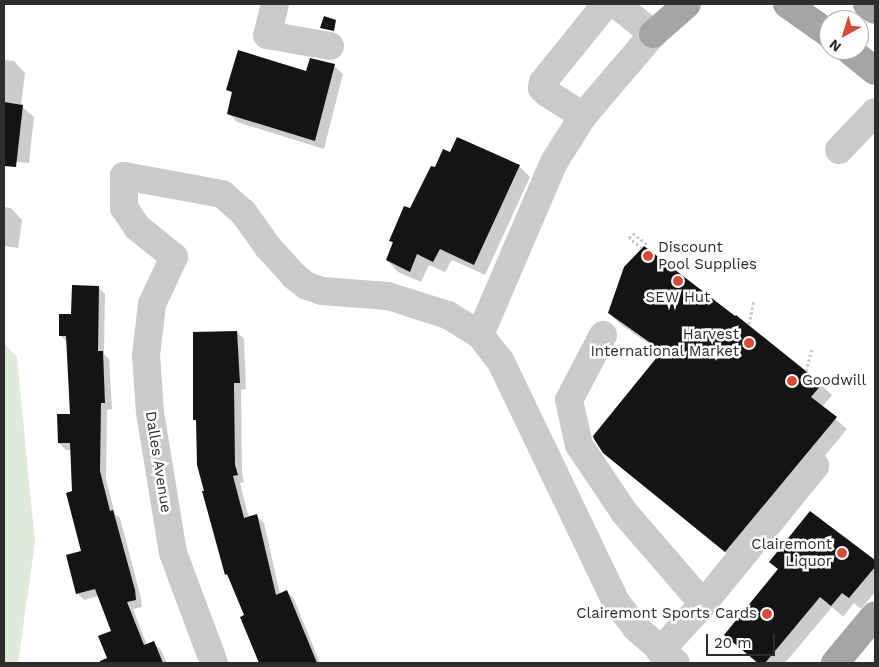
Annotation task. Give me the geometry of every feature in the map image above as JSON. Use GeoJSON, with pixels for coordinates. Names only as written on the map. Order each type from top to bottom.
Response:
{"type":"FeatureCollection","features":[{"type":"Feature","properties":{"kind":"main road"},"geometry":{"type":"LineString","coordinates":[[653,34],[672,4]]}},
{"type":"Feature","properties":{"kind":"main road"},"geometry":{"type":"LineString","coordinates":[[653,34],[686,4]]}},
{"type":"Feature","properties":{"kind":"main road"},"geometry":{"type":"LineString","coordinates":[[787,4],[819,27]]}},
{"type":"Feature","properties":{"kind":"main road"},"geometry":{"type":"LineString","coordinates":[[867,4],[875,10]]}},
{"type":"Feature","properties":{"kind":"main road"},"geometry":{"type":"LineString","coordinates":[[861,60],[875,71]]}},
{"type":"Feature","properties":{"kind":"main road"},"geometry":{"type":"LineString","coordinates":[[835,663],[875,615]]}},
{"type":"Feature","properties":{"kind":"street"},"geometry":{"type":"LineString","coordinates":[[275,4],[267,35],[330,46]]}},
{"type":"Feature","properties":{"kind":"street"},"geometry":{"type":"LineString","coordinates":[[583,116],[546,93],[542,88],[543,82],[606,4]]}},
{"type":"Feature","properties":{"kind":"street"},"geometry":{"type":"LineString","coordinates":[[616,4],[653,34],[583,116],[554,162],[480,335],[502,362],[616,602],[636,628],[668,657],[703,604],[815,466]]}},
{"type":"Feature","properties":{"kind":"street"},"geometry":{"type":"LineString","coordinates":[[840,150],[875,112]]}},
{"type":"Feature","properties":{"kind":"street","name":"Dalles Avenue"},"geometry":{"type":"LineString","coordinates":[[214,663],[173,552],[150,413],[146,355],[152,304],[174,258],[137,228],[124,208],[124,176],[222,194],[243,212],[268,247],[294,276],[307,286],[322,291],[388,296],[448,315],[480,335]]}},
{"type":"Feature","properties":{"kind":"street"},"geometry":{"type":"LineString","coordinates":[[603,335],[569,400],[579,445],[624,512],[703,604]]}},
{"type":"Feature","properties":{"kind":"path"},"geometry":{"type":"LineString","coordinates":[[642,248],[629,238],[633,233],[647,244]]}},
{"type":"Feature","properties":{"kind":"path"},"geometry":{"type":"LineString","coordinates":[[748,324],[754,300]]}},
{"type":"Feature","properties":{"kind":"path"},"geometry":{"type":"LineString","coordinates":[[806,371],[812,348]]}},
{"type":"Feature","properties":{"kind":"green space"},"geometry":{"type":"Polygon","coordinates":[[[4,343],[17,357],[35,543],[18,663],[4,663],[4,343]]]}},
{"type":"Feature","properties":{"kind":"building"},"geometry":{"type":"Polygon","coordinates":[[[324,16],[336,20],[334,31],[320,28],[324,16]]]}},
{"type":"Feature","properties":{"kind":"building"},"geometry":{"type":"Polygon","coordinates":[[[238,50],[306,71],[310,58],[335,64],[315,141],[227,114],[232,92],[226,90],[238,50]]]}},
{"type":"Feature","properties":{"kind":"building"},"geometry":{"type":"Polygon","coordinates":[[[4,102],[23,105],[16,167],[4,166],[4,102]]]}},
{"type":"Feature","properties":{"kind":"building"},"geometry":{"type":"Polygon","coordinates":[[[457,137],[520,165],[474,265],[440,249],[433,262],[417,254],[410,272],[386,260],[393,242],[389,241],[404,206],[410,208],[431,166],[435,167],[443,149],[450,152],[457,137]]]}},
{"type":"Feature","properties":{"kind":"building"},"geometry":{"type":"Polygon","coordinates":[[[644,246],[736,315],[822,384],[811,397],[837,417],[725,552],[603,453],[593,436],[662,351],[608,313],[624,267],[644,246]]]}},
{"type":"Feature","properties":{"kind":"building"},"geometry":{"type":"Polygon","coordinates":[[[72,285],[99,286],[98,351],[103,351],[105,403],[101,403],[100,471],[110,511],[113,510],[135,590],[136,600],[127,602],[144,645],[154,641],[163,663],[100,663],[100,661],[107,658],[98,636],[111,631],[95,589],[76,594],[66,555],[81,551],[66,493],[72,491],[70,443],[58,443],[57,414],[70,414],[66,336],[59,336],[59,314],[71,314],[72,285]]]}},
{"type":"Feature","properties":{"kind":"building"},"geometry":{"type":"Polygon","coordinates":[[[237,331],[240,383],[234,383],[235,465],[238,475],[233,476],[244,518],[257,514],[276,595],[287,590],[317,663],[259,663],[240,617],[244,615],[227,574],[225,575],[202,491],[204,491],[197,465],[196,420],[193,420],[193,332],[237,331]]]}},
{"type":"Feature","properties":{"kind":"building"},"geometry":{"type":"Polygon","coordinates":[[[810,511],[875,560],[875,567],[849,598],[842,593],[831,606],[820,597],[765,663],[758,663],[724,635],[778,569],[769,562],[810,511]]]}},
{"type":"Feature","properties":{"kind":"place","name":"Discount Pool Supplies"},"geometry":{"type":"Point","coordinates":[648,256]}},
{"type":"Feature","properties":{"kind":"place","name":"SEW Hut"},"geometry":{"type":"Point","coordinates":[678,281]}},
{"type":"Feature","properties":{"kind":"place","name":"Harvest International Market"},"geometry":{"type":"Point","coordinates":[749,343]}},
{"type":"Feature","properties":{"kind":"place","name":"Goodwill"},"geometry":{"type":"Point","coordinates":[792,381]}},
{"type":"Feature","properties":{"kind":"place","name":"Clairemont Liquor"},"geometry":{"type":"Point","coordinates":[842,553]}},
{"type":"Feature","properties":{"kind":"place","name":"Clairemont Sports Cards"},"geometry":{"type":"Point","coordinates":[767,614]}}]}
